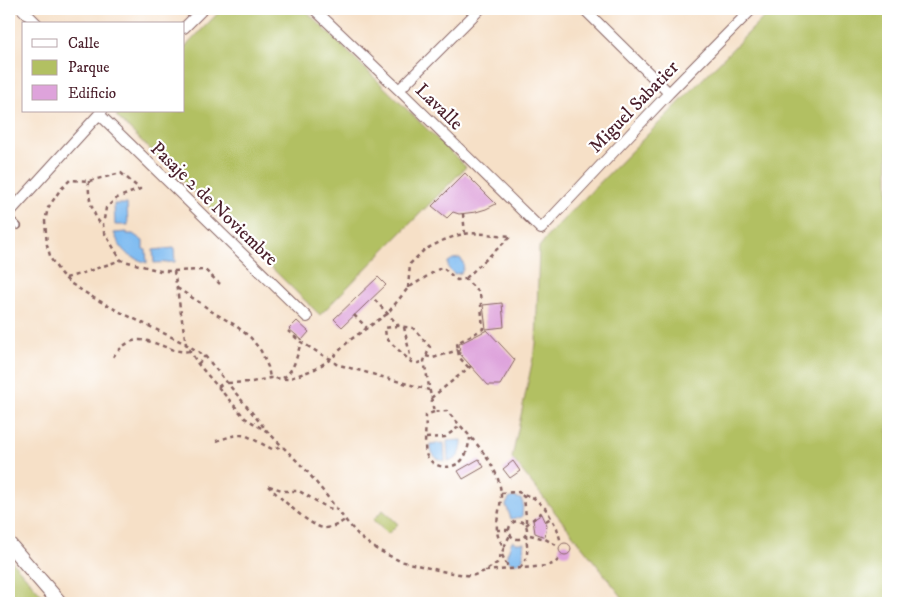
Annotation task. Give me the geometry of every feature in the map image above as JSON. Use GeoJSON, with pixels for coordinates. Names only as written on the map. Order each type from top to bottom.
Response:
{"type":"FeatureCollection","features":[{"type":"Feature","properties":{"kind":"street"},"geometry":{"type":"LineString","coordinates":[[22,9],[35,22]]}},
{"type":"Feature","properties":{"kind":"street"},"geometry":{"type":"LineString","coordinates":[[185,27],[203,9]]}},
{"type":"Feature","properties":{"kind":"street","name":"Lavalle"},"geometry":{"type":"LineString","coordinates":[[314,9],[541,229]]}},
{"type":"Feature","properties":{"kind":"street"},"geometry":{"type":"LineString","coordinates":[[399,90],[480,9]]}},
{"type":"Feature","properties":{"kind":"street"},"geometry":{"type":"LineString","coordinates":[[584,9],[669,93]]}},
{"type":"Feature","properties":{"kind":"street","name":"Miguel Sabatier"},"geometry":{"type":"LineString","coordinates":[[541,229],[669,93],[752,9]]}},
{"type":"Feature","properties":{"kind":"street"},"geometry":{"type":"LineString","coordinates":[[9,212],[100,113]]}},
{"type":"Feature","properties":{"kind":"street","name":"Pasaje 2 de Noviembre"},"geometry":{"type":"LineString","coordinates":[[100,113],[306,317]]}},
{"type":"Feature","properties":{"kind":"street"},"geometry":{"type":"LineString","coordinates":[[9,544],[60,603]]}},
{"type":"Feature","properties":{"kind":"lane"},"geometry":{"type":"LineString","coordinates":[[9,217],[18,226]]}},
{"type":"Feature","properties":{"kind":"path"},"geometry":{"type":"LineString","coordinates":[[121,260],[104,232],[103,224],[106,208],[117,198],[140,189],[121,173],[89,181],[70,180],[60,190],[48,208],[46,221],[47,245],[51,259],[65,278],[70,284],[118,311],[186,344],[205,356],[268,432],[306,470],[345,520],[361,538],[376,549],[400,561],[472,576],[485,571],[497,563],[510,535],[509,530],[512,524],[517,521],[526,525]]}},
{"type":"Feature","properties":{"kind":"path"},"geometry":{"type":"LineString","coordinates":[[89,181],[88,193],[90,204],[99,223],[103,224]]}},
{"type":"Feature","properties":{"kind":"path"},"geometry":{"type":"LineString","coordinates":[[463,214],[465,234]]}},
{"type":"Feature","properties":{"kind":"path"},"geometry":{"type":"LineString","coordinates":[[218,387],[227,382],[252,382],[270,378],[288,380],[315,369],[331,359],[350,340],[387,314],[408,288],[442,267],[457,280],[465,279],[511,236],[470,233],[444,240],[424,250],[410,264],[408,288]]}},
{"type":"Feature","properties":{"kind":"path"},"geometry":{"type":"LineString","coordinates":[[65,278],[83,274],[121,260],[160,271],[205,270],[220,284]]}},
{"type":"Feature","properties":{"kind":"path"},"geometry":{"type":"LineString","coordinates":[[174,271],[186,344],[190,351],[198,364],[245,418],[268,432]]}},
{"type":"Feature","properties":{"kind":"path"},"geometry":{"type":"LineString","coordinates":[[431,398],[470,367],[459,357],[458,343],[484,328],[480,292],[465,279]]}},
{"type":"Feature","properties":{"kind":"path"},"geometry":{"type":"LineString","coordinates":[[177,288],[235,325],[251,338],[268,367],[270,378]]}},
{"type":"Feature","properties":{"kind":"path"},"geometry":{"type":"LineString","coordinates":[[373,298],[399,326]]}},
{"type":"Feature","properties":{"kind":"path"},"geometry":{"type":"LineString","coordinates":[[354,315],[367,328]]}},
{"type":"Feature","properties":{"kind":"path"},"geometry":{"type":"LineString","coordinates":[[424,361],[418,363],[411,362],[386,338],[386,328],[399,326],[413,328],[430,347],[424,361],[434,412]]}},
{"type":"Feature","properties":{"kind":"path"},"geometry":{"type":"LineString","coordinates":[[404,327],[411,362]]}},
{"type":"Feature","properties":{"kind":"path"},"geometry":{"type":"LineString","coordinates":[[288,331],[300,342],[331,359],[336,364],[430,390]]}},
{"type":"Feature","properties":{"kind":"path"},"geometry":{"type":"LineString","coordinates":[[113,357],[126,344],[137,340],[149,342],[177,352],[190,351]]}},
{"type":"Feature","properties":{"kind":"path"},"geometry":{"type":"LineString","coordinates":[[282,379],[292,368],[300,342]]}},
{"type":"Feature","properties":{"kind":"path"},"geometry":{"type":"LineString","coordinates":[[426,356],[433,358],[458,350]]}},
{"type":"Feature","properties":{"kind":"path"},"geometry":{"type":"LineString","coordinates":[[198,364],[205,356]]}},
{"type":"Feature","properties":{"kind":"path"},"geometry":{"type":"LineString","coordinates":[[470,438],[467,454],[459,463],[449,467],[431,462],[426,454],[426,415],[447,411],[488,458],[494,469],[501,493],[497,530],[498,538],[504,548]]}},
{"type":"Feature","properties":{"kind":"path"},"geometry":{"type":"LineString","coordinates":[[426,438],[445,437],[460,426]]}},
{"type":"Feature","properties":{"kind":"path"},"geometry":{"type":"LineString","coordinates":[[216,441],[243,435],[272,449],[282,446]]}},
{"type":"Feature","properties":{"kind":"path"},"geometry":{"type":"LineString","coordinates":[[338,510],[328,508],[299,491],[285,491],[268,486],[312,524],[322,528],[337,525],[345,520]]}},
{"type":"Feature","properties":{"kind":"path"},"geometry":{"type":"LineString","coordinates":[[501,493],[518,492],[534,498],[551,518],[557,528],[561,543]]}},
{"type":"Feature","properties":{"kind":"path"},"geometry":{"type":"LineString","coordinates":[[520,568],[526,562],[527,555],[526,517],[524,497],[521,493]]}},
{"type":"Feature","properties":{"kind":"path"},"geometry":{"type":"LineString","coordinates":[[526,525],[546,510]]}},
{"type":"Feature","properties":{"kind":"path"},"geometry":{"type":"LineString","coordinates":[[546,521],[551,518]]}},
{"type":"Feature","properties":{"kind":"path"},"geometry":{"type":"LineString","coordinates":[[497,530],[509,530]]}},
{"type":"Feature","properties":{"kind":"path"},"geometry":{"type":"LineString","coordinates":[[510,535],[519,540],[526,534]]}},
{"type":"Feature","properties":{"kind":"path"},"geometry":{"type":"LineString","coordinates":[[526,534],[546,539],[558,546]]}},
{"type":"Feature","properties":{"kind":"path"},"geometry":{"type":"LineString","coordinates":[[501,554],[509,569]]}},
{"type":"Feature","properties":{"kind":"path"},"geometry":{"type":"LineString","coordinates":[[485,571],[547,566],[555,563],[562,556]]}},
{"type":"Feature","properties":{"kind":"green space"},"geometry":{"type":"Polygon","coordinates":[[[222,9],[304,9],[466,167],[320,315],[116,116],[120,112],[185,112],[185,47],[222,9]]]}},
{"type":"Feature","properties":{"kind":"green space"},"geometry":{"type":"Polygon","coordinates":[[[772,9],[888,9],[888,603],[627,603],[512,458],[536,344],[539,247],[551,232],[772,9]]]}},
{"type":"Feature","properties":{"kind":"green space"},"geometry":{"type":"Polygon","coordinates":[[[383,510],[398,524],[388,534],[373,520],[383,510]]]}},
{"type":"Feature","properties":{"kind":"green space"},"geometry":{"type":"Polygon","coordinates":[[[9,558],[49,603],[9,603],[9,558]]]}},
{"type":"Feature","properties":{"kind":"water"},"geometry":{"type":"Polygon","coordinates":[[[114,204],[127,204],[128,225],[115,225],[114,204]]]}},
{"type":"Feature","properties":{"kind":"water"},"geometry":{"type":"Polygon","coordinates":[[[127,232],[127,234],[133,234],[143,241],[147,263],[130,256],[123,250],[114,233],[127,232]]]}},
{"type":"Feature","properties":{"kind":"water"},"geometry":{"type":"Polygon","coordinates":[[[174,248],[175,262],[154,263],[153,250],[174,248]]]}},
{"type":"Feature","properties":{"kind":"water"},"geometry":{"type":"Polygon","coordinates":[[[460,258],[463,269],[461,273],[454,274],[448,268],[448,262],[460,258]]]}},
{"type":"Feature","properties":{"kind":"water"},"geometry":{"type":"Polygon","coordinates":[[[462,440],[462,447],[458,457],[448,461],[447,441],[462,440]]]}},
{"type":"Feature","properties":{"kind":"water"},"geometry":{"type":"Polygon","coordinates":[[[444,443],[445,461],[434,456],[430,444],[444,443]]]}},
{"type":"Feature","properties":{"kind":"water"},"geometry":{"type":"Polygon","coordinates":[[[513,497],[521,499],[523,503],[522,517],[511,519],[506,505],[509,499],[513,497]]]}},
{"type":"Feature","properties":{"kind":"water"},"geometry":{"type":"Polygon","coordinates":[[[512,541],[524,543],[523,558],[518,563],[507,559],[512,541]]]}},
{"type":"Feature","properties":{"kind":"building"},"geometry":{"type":"Polygon","coordinates":[[[465,173],[496,204],[476,212],[459,214],[453,212],[447,218],[432,206],[465,173]]]}},
{"type":"Feature","properties":{"kind":"building"},"geometry":{"type":"Polygon","coordinates":[[[378,277],[386,285],[342,327],[334,319],[378,277]]]}},
{"type":"Feature","properties":{"kind":"building"},"geometry":{"type":"Polygon","coordinates":[[[502,303],[504,327],[486,329],[483,305],[502,303]]]}},
{"type":"Feature","properties":{"kind":"building"},"geometry":{"type":"Polygon","coordinates":[[[297,321],[309,332],[302,340],[289,329],[297,321]]]}},
{"type":"Feature","properties":{"kind":"building"},"geometry":{"type":"Polygon","coordinates":[[[487,330],[515,360],[500,385],[488,385],[460,354],[459,344],[487,330]]]}},
{"type":"Feature","properties":{"kind":"building"},"geometry":{"type":"Polygon","coordinates":[[[479,459],[484,467],[463,479],[458,471],[479,459]]]}},
{"type":"Feature","properties":{"kind":"building"},"geometry":{"type":"Polygon","coordinates":[[[513,461],[520,471],[510,478],[503,469],[513,461]]]}},
{"type":"Feature","properties":{"kind":"building"},"geometry":{"type":"Polygon","coordinates":[[[542,514],[547,525],[545,537],[535,533],[533,520],[542,514]]]}},
{"type":"Feature","properties":{"kind":"building"},"geometry":{"type":"Polygon","coordinates":[[[567,543],[570,544],[570,554],[563,555],[560,554],[559,547],[560,544],[567,543]]]}}]}
